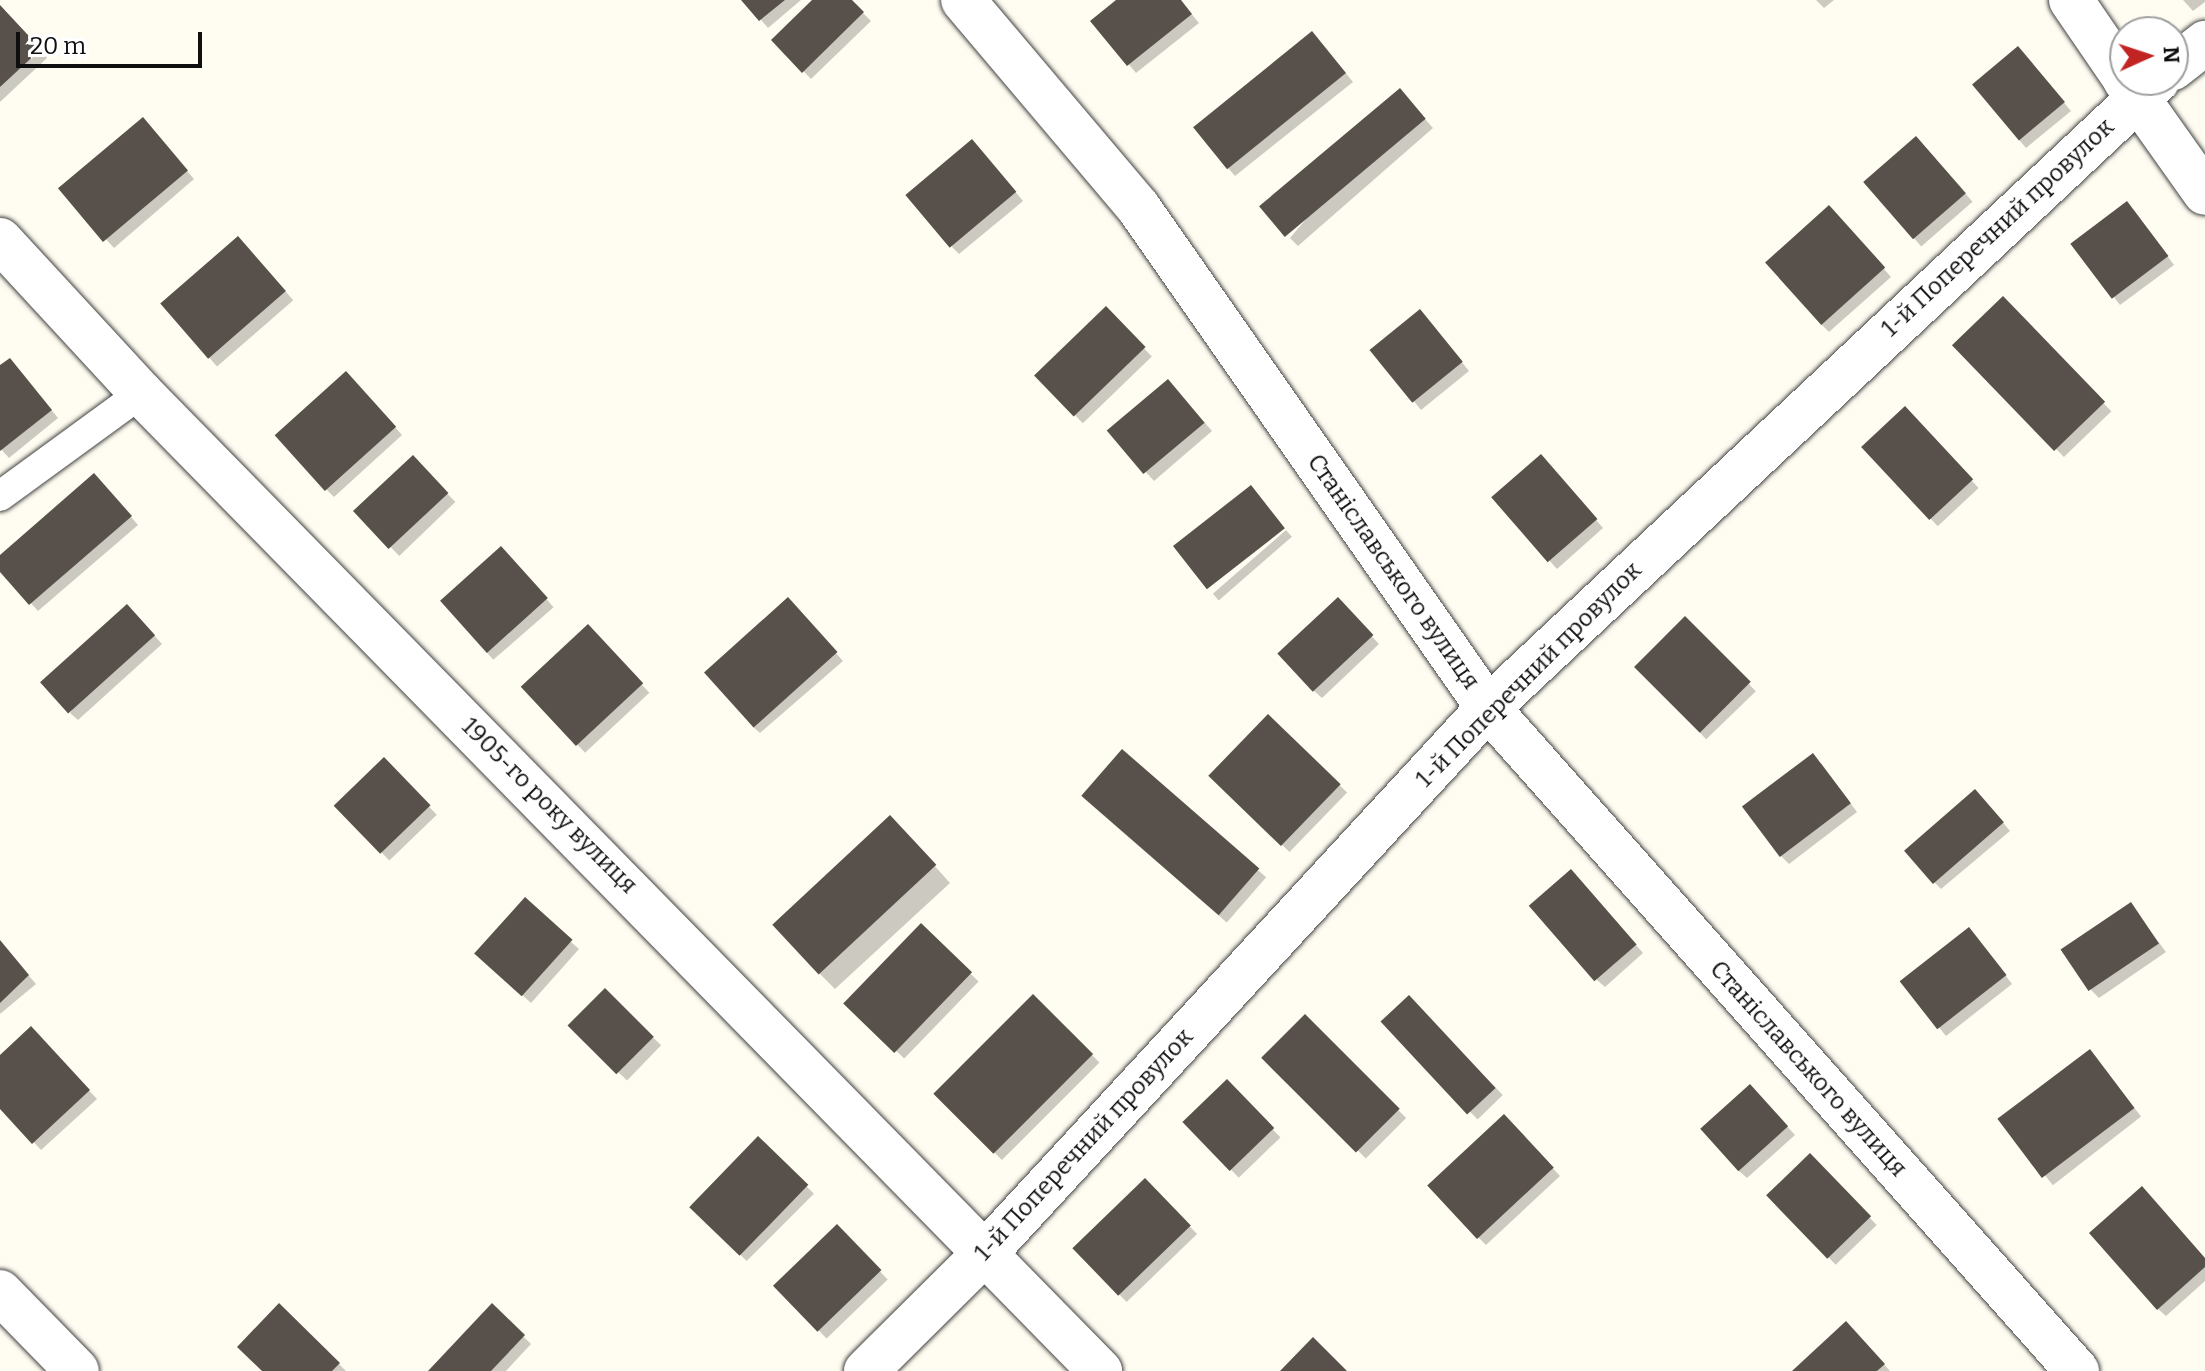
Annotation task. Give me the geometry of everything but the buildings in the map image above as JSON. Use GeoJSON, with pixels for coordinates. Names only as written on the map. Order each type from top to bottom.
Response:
{"type":"FeatureCollection","features":[{"type":"Feature","properties":{"kind":"street","name":"Станіславського вулиця"},"geometry":{"type":"LineString","coordinates":[[963,0],[1138,207],[1488,708],[2077,1371]]}},
{"type":"Feature","properties":{"kind":"street"},"geometry":{"type":"LineString","coordinates":[[2071,0],[2109,49]]}},
{"type":"Feature","properties":{"kind":"street"},"geometry":{"type":"LineString","coordinates":[[2189,56],[2205,43]]}},
{"type":"Feature","properties":{"kind":"street","name":"1-й Поперечний провулок"},"geometry":{"type":"LineString","coordinates":[[866,1371],[988,1250],[1488,708],[2124,96]]}},
{"type":"Feature","properties":{"kind":"street"},"geometry":{"type":"LineString","coordinates":[[2144,96],[2205,193]]}},
{"type":"Feature","properties":{"kind":"street","name":"1905-го року вулиця"},"geometry":{"type":"LineString","coordinates":[[0,240],[141,393],[988,1250],[1100,1371]]}},
{"type":"Feature","properties":{"kind":"street"},"geometry":{"type":"LineString","coordinates":[[0,1292],[77,1371]]}},
{"type":"Feature","properties":{"kind":"lane"},"geometry":{"type":"LineString","coordinates":[[0,496],[141,393]]}}]}
